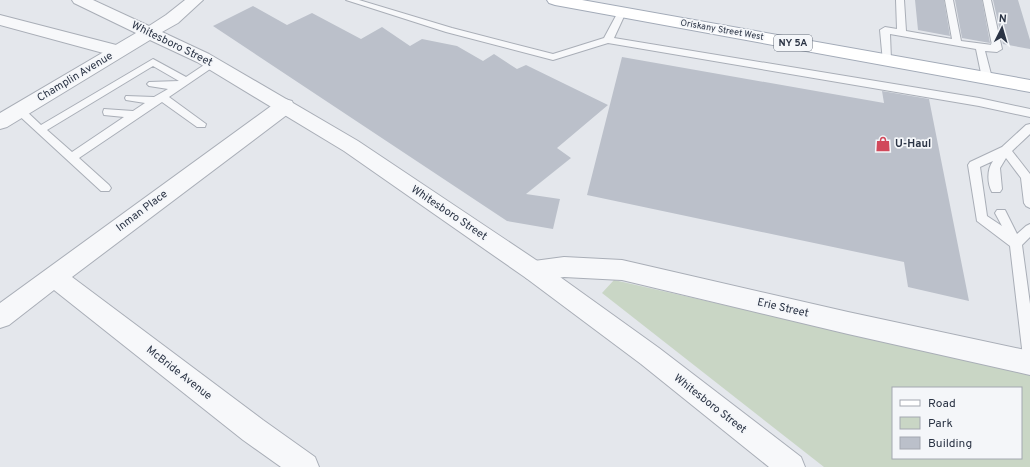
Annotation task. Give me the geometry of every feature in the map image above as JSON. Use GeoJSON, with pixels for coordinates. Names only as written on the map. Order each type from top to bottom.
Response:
{"type":"FeatureCollection","features":[{"type":"Feature","properties":{"kind":"main road","name":"Oriskany Street West"},"geometry":{"type":"LineString","coordinates":[[555,0],[601,4],[622,12],[1030,86]]}},
{"type":"Feature","properties":{"kind":"street","name":"Whitesboro Street"},"geometry":{"type":"LineString","coordinates":[[80,0],[213,63],[351,146],[534,271],[650,356],[790,467]]}},
{"type":"Feature","properties":{"kind":"street","name":"Champlin Avenue"},"geometry":{"type":"LineString","coordinates":[[150,32],[163,14],[179,0]]}},
{"type":"Feature","properties":{"kind":"street","name":"Champlin Avenue"},"geometry":{"type":"LineString","coordinates":[[0,122],[172,19],[195,0]]}},
{"type":"Feature","properties":{"kind":"street"},"geometry":{"type":"LineString","coordinates":[[0,20],[118,51]]}},
{"type":"Feature","properties":{"kind":"street","name":"Inman Place"},"geometry":{"type":"LineString","coordinates":[[0,317],[285,106]]}},
{"type":"Feature","properties":{"kind":"street","name":"Erie Street"},"geometry":{"type":"LineString","coordinates":[[534,271],[564,267],[622,270],[848,323],[1030,363]]}},
{"type":"Feature","properties":{"kind":"street","name":"McBride Avenue"},"geometry":{"type":"LineString","coordinates":[[55,276],[253,430],[305,467]]}},
{"type":"Feature","properties":{"kind":"lane"},"geometry":{"type":"LineString","coordinates":[[350,0],[449,30],[553,57],[608,40],[979,102],[1030,113]]}},
{"type":"Feature","properties":{"kind":"lane"},"geometry":{"type":"LineString","coordinates":[[900,0],[902,33]]}},
{"type":"Feature","properties":{"kind":"lane"},"geometry":{"type":"LineString","coordinates":[[949,0],[957,43]]}},
{"type":"Feature","properties":{"kind":"lane"},"geometry":{"type":"LineString","coordinates":[[886,60],[884,30],[997,49],[986,0]]}},
{"type":"Feature","properties":{"kind":"lane"},"geometry":{"type":"LineString","coordinates":[[608,40],[622,12]]}},
{"type":"Feature","properties":{"kind":"lane"},"geometry":{"type":"LineString","coordinates":[[980,47],[987,78]]}},
{"type":"Feature","properties":{"kind":"lane"},"geometry":{"type":"LineString","coordinates":[[40,130],[154,62],[182,83]]}},
{"type":"Feature","properties":{"kind":"lane"},"geometry":{"type":"LineString","coordinates":[[71,158],[213,63]]}},
{"type":"Feature","properties":{"kind":"lane"},"geometry":{"type":"LineString","coordinates":[[120,82],[133,83]]}},
{"type":"Feature","properties":{"kind":"lane"},"geometry":{"type":"LineString","coordinates":[[152,84],[182,83]]}},
{"type":"Feature","properties":{"kind":"lane"},"geometry":{"type":"LineString","coordinates":[[97,95],[111,97]]}},
{"type":"Feature","properties":{"kind":"lane"},"geometry":{"type":"LineString","coordinates":[[130,98],[159,99],[201,124]]}},
{"type":"Feature","properties":{"kind":"lane"},"geometry":{"type":"LineString","coordinates":[[75,109],[90,110]]}},
{"type":"Feature","properties":{"kind":"lane"},"geometry":{"type":"LineString","coordinates":[[19,111],[105,188]]}},
{"type":"Feature","properties":{"kind":"lane"},"geometry":{"type":"LineString","coordinates":[[108,112],[135,115]]}},
{"type":"Feature","properties":{"kind":"lane"},"geometry":{"type":"LineString","coordinates":[[996,189],[994,168],[1006,150],[1029,130]]}},
{"type":"Feature","properties":{"kind":"lane"},"geometry":{"type":"LineString","coordinates":[[1006,150],[1026,177],[1030,203]]}},
{"type":"Feature","properties":{"kind":"lane"},"geometry":{"type":"LineString","coordinates":[[1006,150],[974,165],[981,218],[1016,243]]}},
{"type":"Feature","properties":{"kind":"lane"},"geometry":{"type":"LineString","coordinates":[[1001,213],[1016,243],[1025,277],[1030,357]]}},
{"type":"Feature","properties":{"kind":"lane"},"geometry":{"type":"LineString","coordinates":[[1016,243],[1030,229]]}},
{"type":"Feature","properties":{"kind":"green space"},"geometry":{"type":"Polygon","coordinates":[[[614,280],[1030,374],[1030,467],[824,467],[602,293],[614,280]]]}},
{"type":"Feature","properties":{"kind":"building"},"geometry":{"type":"Polygon","coordinates":[[[915,0],[944,0],[950,36],[918,30],[915,0]]]}},
{"type":"Feature","properties":{"kind":"building"},"geometry":{"type":"Polygon","coordinates":[[[955,0],[982,0],[990,43],[962,38],[955,0]]]}},
{"type":"Feature","properties":{"kind":"building"},"geometry":{"type":"Polygon","coordinates":[[[993,0],[1018,0],[1030,40],[1030,49],[1003,44],[993,0]]]}},
{"type":"Feature","properties":{"kind":"building"},"geometry":{"type":"Polygon","coordinates":[[[253,6],[287,25],[312,13],[361,39],[382,27],[410,46],[422,39],[457,46],[483,61],[494,54],[517,69],[526,65],[608,105],[557,148],[571,158],[526,194],[560,199],[553,229],[507,221],[213,26],[253,6]]]}},
{"type":"Feature","properties":{"kind":"building"},"geometry":{"type":"Polygon","coordinates":[[[622,57],[884,103],[882,91],[929,99],[969,301],[908,287],[904,262],[587,195],[622,57]]]}},
{"type":"Feature","properties":{"kind":"place","name":"U-Haul"},"geometry":{"type":"Point","coordinates":[883,144]}}]}
